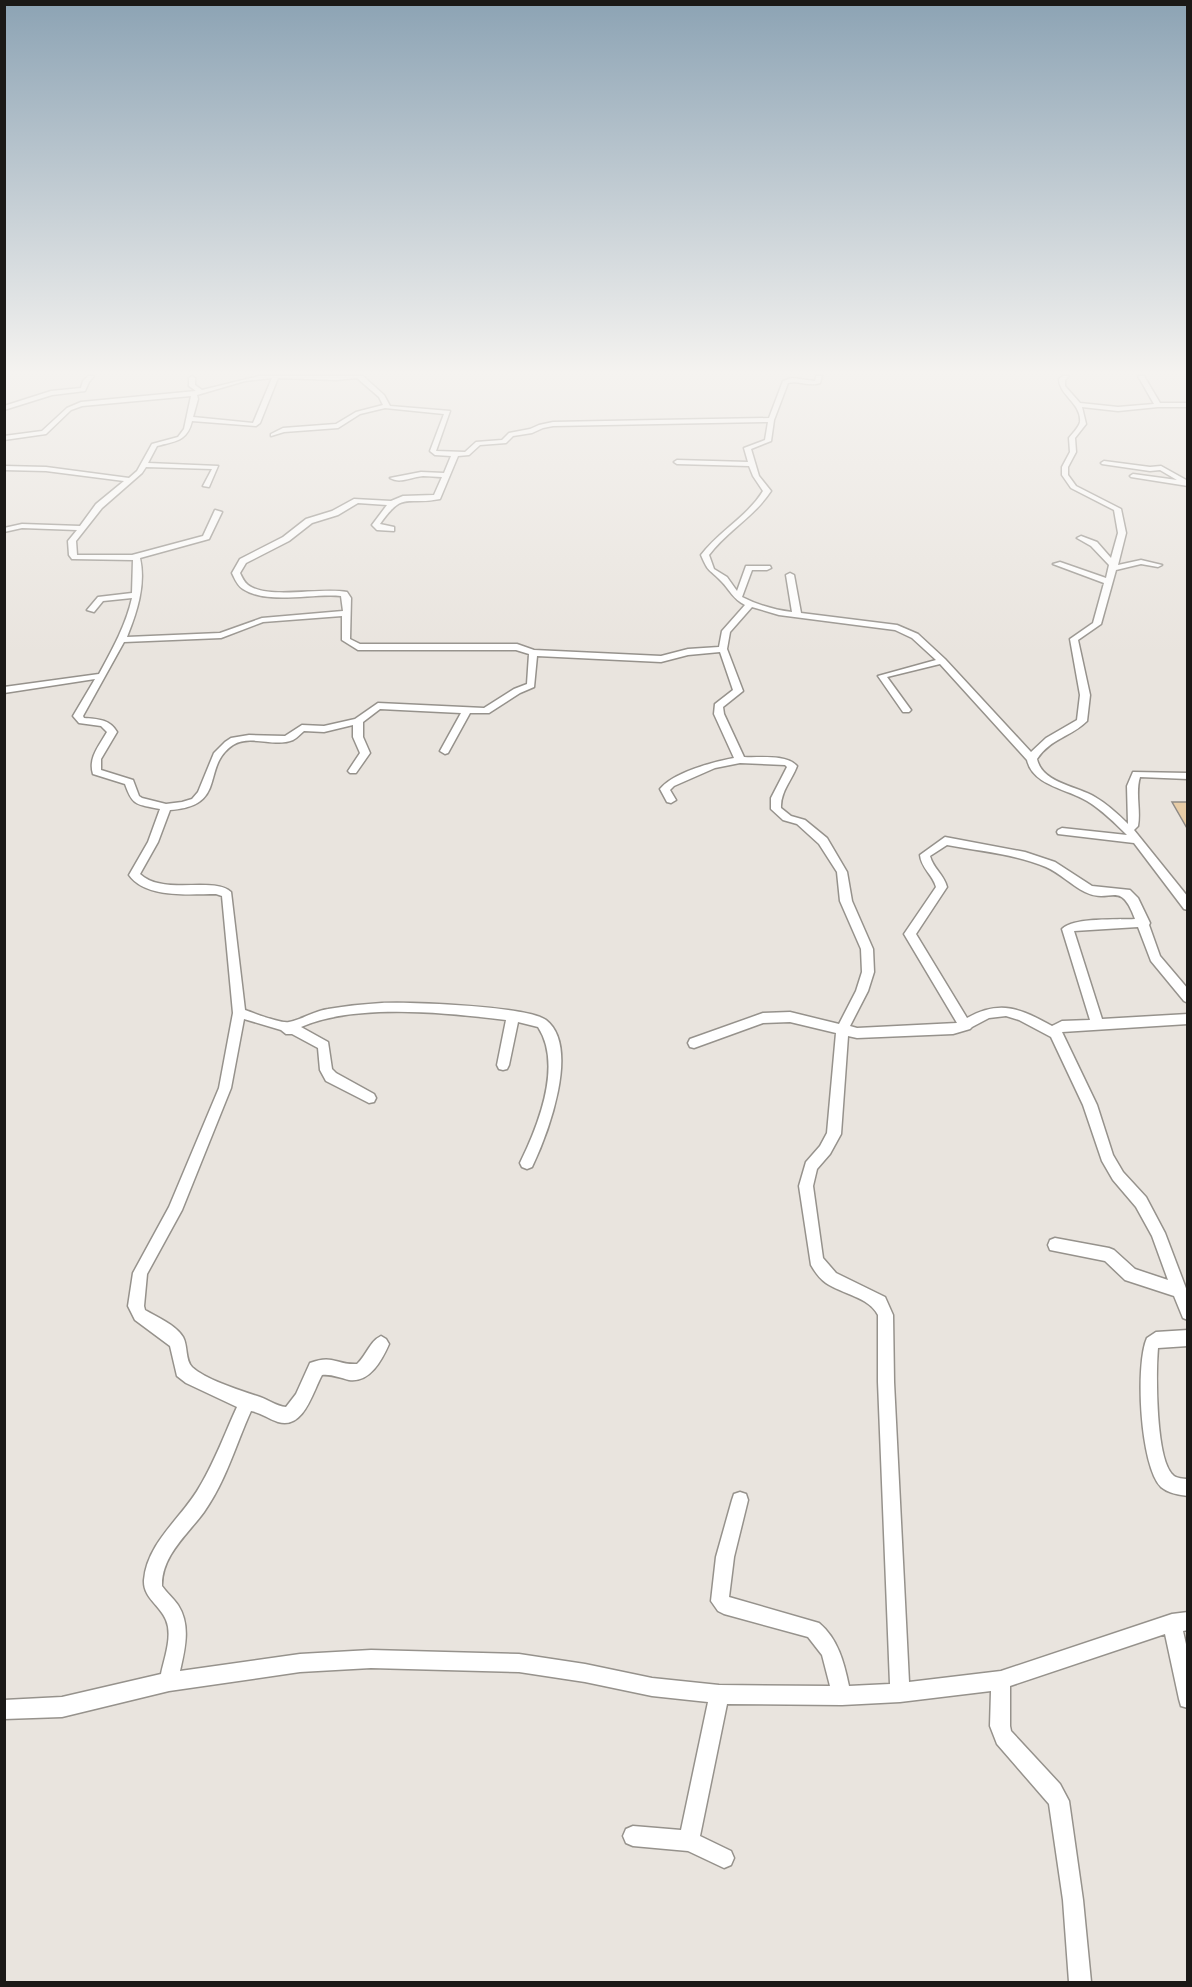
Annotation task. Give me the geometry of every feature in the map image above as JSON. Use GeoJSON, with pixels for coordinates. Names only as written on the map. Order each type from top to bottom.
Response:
{"type":"FeatureCollection","features":[{"type":"Feature","properties":{"kind":"street"},"geometry":{"type":"LineString","coordinates":[[35,469],[129,480]]}},
{"type":"Feature","properties":{"kind":"street"},"geometry":{"type":"LineString","coordinates":[[140,469],[99,506],[81,528],[72,541],[74,556],[134,557],[201,539],[206,537],[218,512]]}},
{"type":"Feature","properties":{"kind":"street"},"geometry":{"type":"LineString","coordinates":[[207,486],[215,469]]}},
{"type":"Feature","properties":{"kind":"street"},"geometry":{"type":"LineString","coordinates":[[448,469],[437,497],[402,498],[390,503],[353,502],[342,510],[309,521],[286,539],[254,554],[238,566],[236,573],[241,583],[248,589],[275,593],[344,594],[346,598],[346,640],[358,647],[517,646],[533,653],[652,659],[688,652],[723,649]]}},
{"type":"Feature","properties":{"kind":"street"},"geometry":{"type":"LineString","coordinates":[[753,469],[766,488],[766,494],[705,555],[711,570],[724,579],[744,601],[796,615],[897,628],[915,636],[942,661],[1032,759],[1032,764],[1040,775],[1091,799],[1128,828],[1188,906]]}},
{"type":"Feature","properties":{"kind":"street"},"geometry":{"type":"LineString","coordinates":[[1032,759],[1043,741],[1082,721],[1085,695],[1074,639],[1097,624],[1122,533],[1117,509],[1072,487],[1065,475],[1065,469]]}},
{"type":"Feature","properties":{"kind":"street"},"geometry":{"type":"LineString","coordinates":[[1165,469],[1188,484]]}},
{"type":"Feature","properties":{"kind":"street"},"geometry":{"type":"LineString","coordinates":[[393,478],[407,478],[421,474],[446,475]]}},
{"type":"Feature","properties":{"kind":"street"},"geometry":{"type":"LineString","coordinates":[[1133,476],[1188,484]]}},
{"type":"Feature","properties":{"kind":"street"},"geometry":{"type":"LineString","coordinates":[[390,503],[376,525],[380,528],[391,528]]}},
{"type":"Feature","properties":{"kind":"street"},"geometry":{"type":"LineString","coordinates":[[4,530],[22,526],[81,528]]}},
{"type":"Feature","properties":{"kind":"street"},"geometry":{"type":"LineString","coordinates":[[1081,538],[1094,544],[1114,567]]}},
{"type":"Feature","properties":{"kind":"street"},"geometry":{"type":"LineString","coordinates":[[134,557],[138,565],[136,595],[128,626],[78,716],[82,721],[108,725],[112,728],[112,732],[96,759],[95,770],[98,773],[129,782],[135,798],[139,801],[177,807],[199,798],[208,786],[213,766],[221,752],[233,741],[288,739],[302,728],[324,729],[358,721],[378,706],[491,710],[517,691],[531,685],[533,653]]}},
{"type":"Feature","properties":{"kind":"street"},"geometry":{"type":"LineString","coordinates":[[1114,567],[1141,562],[1158,565]]}},
{"type":"Feature","properties":{"kind":"street"},"geometry":{"type":"LineString","coordinates":[[1057,564],[1108,582]]}},
{"type":"Feature","properties":{"kind":"street"},"geometry":{"type":"LineString","coordinates":[[740,760],[719,714],[718,706],[738,691],[723,649],[726,631],[744,601],[749,568],[767,568]]}},
{"type":"Feature","properties":{"kind":"street"},"geometry":{"type":"LineString","coordinates":[[790,575],[796,615]]}},
{"type":"Feature","properties":{"kind":"street"},"geometry":{"type":"LineString","coordinates":[[91,610],[101,599],[136,595]]}},
{"type":"Feature","properties":{"kind":"street"},"geometry":{"type":"LineString","coordinates":[[121,640],[221,635],[262,620],[346,613]]}},
{"type":"Feature","properties":{"kind":"street"},"geometry":{"type":"LineString","coordinates":[[906,710],[882,676],[942,661]]}},
{"type":"Feature","properties":{"kind":"street"},"geometry":{"type":"LineString","coordinates":[[4,690],[100,676]]}},
{"type":"Feature","properties":{"kind":"street"},"geometry":{"type":"LineString","coordinates":[[445,751],[467,710]]}},
{"type":"Feature","properties":{"kind":"street"},"geometry":{"type":"LineString","coordinates":[[353,771],[365,753],[358,737],[358,721]]}},
{"type":"Feature","properties":{"kind":"street"},"geometry":{"type":"LineString","coordinates":[[671,800],[665,789],[670,784],[713,765],[740,760],[774,761],[790,765],[792,768],[788,777],[775,797],[776,809],[787,818],[801,822],[813,830],[823,841],[842,872],[846,901],[867,949],[868,972],[862,991],[842,1031],[834,1134],[825,1150],[811,1166],[806,1186],[819,1268],[843,1286],[877,1301],[886,1312],[885,1371],[900,1693]]}},
{"type":"Feature","properties":{"kind":"street"},"geometry":{"type":"LineString","coordinates":[[1128,828],[1133,826],[1134,820],[1132,789],[1136,774],[1188,776]]}},
{"type":"Feature","properties":{"kind":"street"},"geometry":{"type":"LineString","coordinates":[[166,807],[153,842],[134,875],[142,883],[163,887],[216,890],[227,895],[239,1013],[222,1098],[175,1209],[140,1273],[136,1306],[141,1315],[172,1336],[177,1342],[183,1370],[192,1377],[247,1403],[255,1403],[284,1416],[290,1414],[301,1402],[316,1370],[323,1366],[352,1373],[357,1372],[364,1368],[381,1344]]}},
{"type":"Feature","properties":{"kind":"street"},"geometry":{"type":"LineString","coordinates":[[1062,832],[1138,840]]}},
{"type":"Feature","properties":{"kind":"street"},"geometry":{"type":"LineString","coordinates":[[966,1026],[910,934],[942,887],[942,882],[924,860],[924,855],[949,841],[1025,856],[1051,865],[1090,890],[1126,892],[1134,901],[1155,958],[1188,998]]}},
{"type":"Feature","properties":{"kind":"street"},"geometry":{"type":"LineString","coordinates":[[1097,1023],[1068,929],[1075,926],[1143,923]]}},
{"type":"Feature","properties":{"kind":"street"},"geometry":{"type":"LineString","coordinates":[[286,1029],[307,1019],[332,1013],[385,1008],[513,1016],[537,1020],[544,1025],[556,1067],[538,1143],[527,1163]]}},
{"type":"Feature","properties":{"kind":"street"},"geometry":{"type":"LineString","coordinates":[[694,1043],[763,1018],[790,1017],[857,1033],[953,1029],[966,1026],[988,1013],[1001,1011],[1029,1019],[1056,1034],[1090,1105],[1107,1157],[1118,1176],[1143,1204],[1158,1233],[1188,1314]]}},
{"type":"Feature","properties":{"kind":"street"},"geometry":{"type":"LineString","coordinates":[[239,1013],[300,1032],[320,1042],[324,1046],[326,1070],[332,1077],[369,1098]]}},
{"type":"Feature","properties":{"kind":"street"},"geometry":{"type":"LineString","coordinates":[[503,1065],[513,1016]]}},
{"type":"Feature","properties":{"kind":"street"},"geometry":{"type":"LineString","coordinates":[[1056,1034],[1056,1030],[1062,1026],[1188,1019]]}},
{"type":"Feature","properties":{"kind":"street"},"geometry":{"type":"LineString","coordinates":[[1054,1245],[1109,1255],[1130,1275],[1180,1291]]}},
{"type":"Feature","properties":{"kind":"street"},"geometry":{"type":"LineString","coordinates":[[1188,1338],[1156,1340],[1152,1343],[1148,1406],[1157,1464],[1166,1480],[1171,1484],[1188,1488]]}},
{"type":"Feature","properties":{"kind":"street"},"geometry":{"type":"LineString","coordinates":[[169,1682],[177,1630],[176,1620],[172,1610],[157,1595],[153,1581],[165,1548],[205,1496],[247,1403]]}},
{"type":"Feature","properties":{"kind":"street"},"geometry":{"type":"LineString","coordinates":[[740,1500],[725,1557],[720,1601],[724,1605],[813,1629],[823,1636],[832,1656],[842,1696]]}},
{"type":"Feature","properties":{"kind":"street"},"geometry":{"type":"LineString","coordinates":[[4,1710],[62,1707],[169,1682],[300,1663],[371,1659],[519,1663],[585,1673],[652,1687],[719,1694],[842,1696],[900,1693],[1001,1680],[1180,1622],[1188,1699]]}},
{"type":"Feature","properties":{"kind":"street"},"geometry":{"type":"LineString","coordinates":[[1001,1680],[1000,1726],[1004,1737],[1053,1791],[1062,1811],[1080,1983]]}},
{"type":"Feature","properties":{"kind":"street"},"geometry":{"type":"LineString","coordinates":[[689,1841],[719,1694]]}},
{"type":"Feature","properties":{"kind":"street"},"geometry":{"type":"LineString","coordinates":[[633,1836],[689,1841],[724,1858]]}},
{"type":"Feature","properties":{"kind":"building"},"geometry":{"type":"Polygon","coordinates":[[[1172,802],[1188,802],[1188,830],[1172,802]]]}}]}
